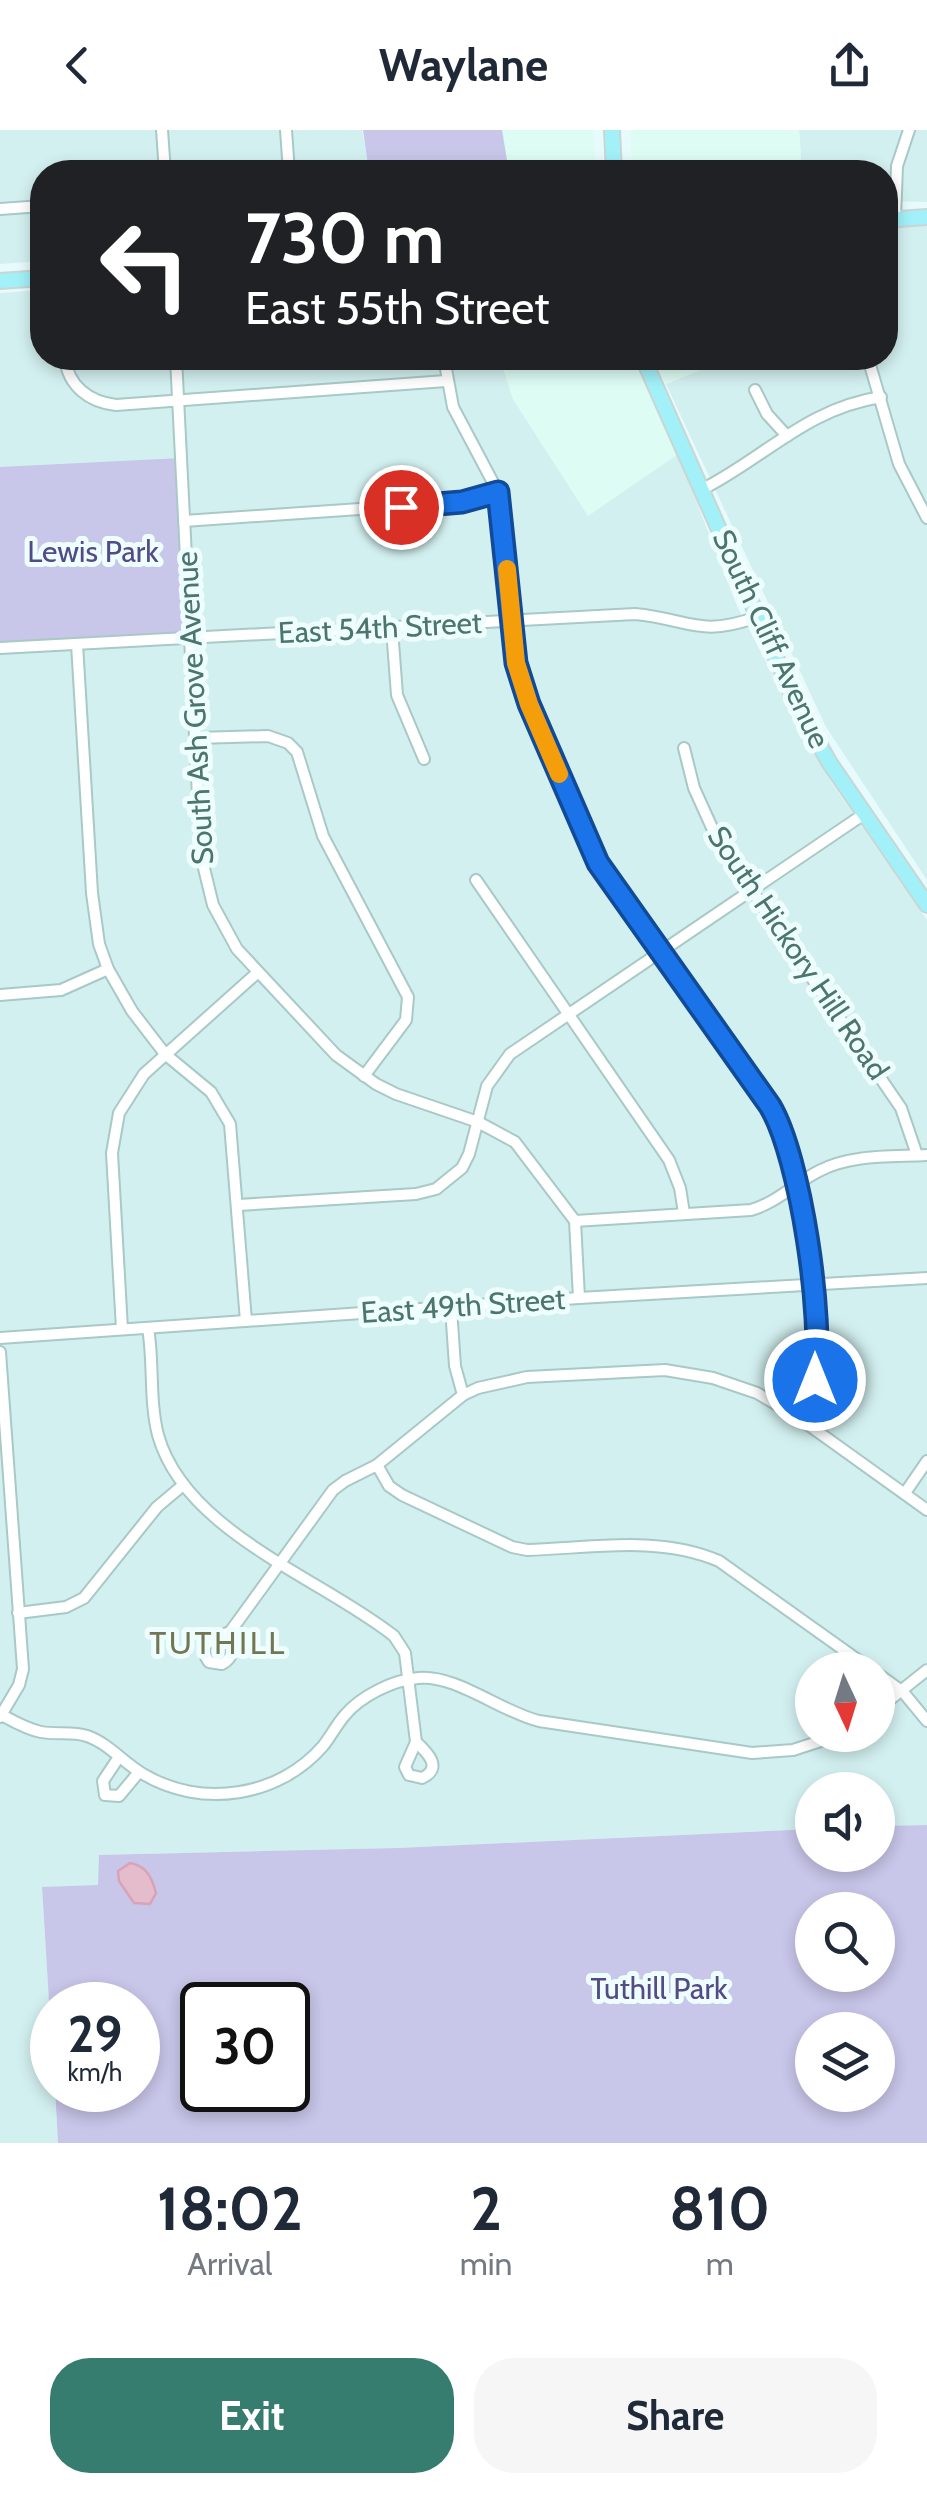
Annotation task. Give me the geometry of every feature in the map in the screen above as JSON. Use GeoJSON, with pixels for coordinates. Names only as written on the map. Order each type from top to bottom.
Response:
{"type":"FeatureCollection","features":[{"type":"Feature","properties":{"kind":"main road"},"geometry":{"type":"LineString","coordinates":[[612,130],[613,160]]}},
{"type":"Feature","properties":{"kind":"main road"},"geometry":{"type":"LineString","coordinates":[[898,219],[927,217]]}},
{"type":"Feature","properties":{"kind":"main road"},"geometry":{"type":"LineString","coordinates":[[0,281],[30,279]]}},
{"type":"Feature","properties":{"kind":"main road","name":"South Cliff Avenue"},"geometry":{"type":"LineString","coordinates":[[648,370],[796,703],[829,762],[927,905]]}},
{"type":"Feature","properties":{"kind":"street"},"geometry":{"type":"LineString","coordinates":[[162,130],[164,160]]}},
{"type":"Feature","properties":{"kind":"street"},"geometry":{"type":"LineString","coordinates":[[286,130],[287,160]]}},
{"type":"Feature","properties":{"kind":"street"},"geometry":{"type":"LineString","coordinates":[[898,161],[910,130]]}},
{"type":"Feature","properties":{"kind":"street"},"geometry":{"type":"LineString","coordinates":[[0,209],[30,207]]}},
{"type":"Feature","properties":{"kind":"street"},"geometry":{"type":"LineString","coordinates":[[68,370],[81,392],[116,405],[446,381]]}},
{"type":"Feature","properties":{"kind":"street","name":"South Ash Grove Avenue"},"geometry":{"type":"LineString","coordinates":[[177,370],[202,856],[207,887],[226,933],[257,973],[327,1047],[364,1076],[422,1106],[478,1122],[515,1142],[575,1221]]}},
{"type":"Feature","properties":{"kind":"street"},"geometry":{"type":"LineString","coordinates":[[445,370],[460,424],[498,492],[516,663],[529,704],[598,863],[776,1116],[787,1142],[798,1184],[813,1285],[816,1371],[811,1390],[796,1416]]}},
{"type":"Feature","properties":{"kind":"street"},"geometry":{"type":"LineString","coordinates":[[872,370],[900,464],[927,518]]}},
{"type":"Feature","properties":{"kind":"street"},"geometry":{"type":"LineString","coordinates":[[755,390],[767,414],[787,436]]}},
{"type":"Feature","properties":{"kind":"street"},"geometry":{"type":"LineString","coordinates":[[703,489],[745,467],[808,420],[832,408],[880,397]]}},
{"type":"Feature","properties":{"kind":"street"},"geometry":{"type":"LineString","coordinates":[[184,521],[450,504],[498,492]]}},
{"type":"Feature","properties":{"kind":"street","name":"East 54th Street"},"geometry":{"type":"LineString","coordinates":[[0,648],[634,614],[715,628],[757,617]]}},
{"type":"Feature","properties":{"kind":"street"},"geometry":{"type":"LineString","coordinates":[[392,629],[397,695],[424,758]]}},
{"type":"Feature","properties":{"kind":"street"},"geometry":{"type":"LineString","coordinates":[[77,644],[93,906],[108,969],[132,1011],[165,1054],[206,1086],[225,1112],[232,1136],[246,1322]]}},
{"type":"Feature","properties":{"kind":"street"},"geometry":{"type":"LineString","coordinates":[[197,738],[268,736],[288,742],[304,764],[324,836],[408,996],[406,1020],[364,1076]]}},
{"type":"Feature","properties":{"kind":"street","name":"South Hickory Hill Road"},"geometry":{"type":"LineString","coordinates":[[684,748],[694,788],[718,840],[901,1108],[922,1155]]}},
{"type":"Feature","properties":{"kind":"street"},"geometry":{"type":"LineString","coordinates":[[238,1205],[416,1194],[436,1189],[462,1168],[487,1086],[502,1062],[864,814]]}},
{"type":"Feature","properties":{"kind":"street"},"geometry":{"type":"LineString","coordinates":[[476,880],[669,1160],[684,1213]]}},
{"type":"Feature","properties":{"kind":"street"},"geometry":{"type":"LineString","coordinates":[[0,995],[62,990],[108,969]]}},
{"type":"Feature","properties":{"kind":"street"},"geometry":{"type":"LineString","coordinates":[[122,1328],[113,1139],[126,1098],[165,1054],[257,973]]}},
{"type":"Feature","properties":{"kind":"street"},"geometry":{"type":"LineString","coordinates":[[580,1298],[575,1221],[751,1210],[773,1203],[839,1162],[922,1155]]}},
{"type":"Feature","properties":{"kind":"street","name":"East 49th Street"},"geometry":{"type":"LineString","coordinates":[[0,1338],[927,1278]]}},
{"type":"Feature","properties":{"kind":"street"},"geometry":{"type":"LineString","coordinates":[[451,1308],[455,1366],[463,1395]]}},
{"type":"Feature","properties":{"kind":"street"},"geometry":{"type":"LineString","coordinates":[[148,1328],[152,1404],[158,1435],[182,1486],[279,1564],[394,1636],[405,1653],[416,1742]]}},
{"type":"Feature","properties":{"kind":"street"},"geometry":{"type":"LineString","coordinates":[[0,1352],[22,1676],[0,1715],[42,1732],[88,1736],[139,1772],[171,1788],[201,1794],[252,1790],[278,1780],[323,1746],[360,1699],[408,1680],[437,1678],[538,1721],[752,1753],[795,1749]]}},
{"type":"Feature","properties":{"kind":"street"},"geometry":{"type":"LineString","coordinates":[[230,1632],[333,1490],[345,1480],[377,1466],[463,1395],[528,1376],[664,1370],[742,1387],[796,1416],[927,1510]]}},
{"type":"Feature","properties":{"kind":"street"},"geometry":{"type":"LineString","coordinates":[[906,1493],[927,1461]]}},
{"type":"Feature","properties":{"kind":"street"},"geometry":{"type":"LineString","coordinates":[[377,1466],[389,1486],[402,1495],[512,1546],[527,1550],[658,1545],[703,1554],[847,1652]]}},
{"type":"Feature","properties":{"kind":"street"},"geometry":{"type":"LineString","coordinates":[[18,1613],[66,1607],[84,1598],[157,1508],[182,1486]]}},
{"type":"Feature","properties":{"kind":"street"},"geometry":{"type":"LineString","coordinates":[[895,1697],[927,1670]]}},
{"type":"Feature","properties":{"kind":"street"},"geometry":{"type":"LineString","coordinates":[[895,1686],[927,1720]]}},
{"type":"Feature","properties":{"kind":"street"},"geometry":{"type":"LineString","coordinates":[[119,1758],[103,1781],[105,1794],[119,1796],[139,1772]]}},
{"type":"Feature","properties":{"kind":"shaded area"},"geometry":{"type":"Polygon","coordinates":[[[0,130],[362,130],[368,160],[30,160],[30,262],[0,264],[0,130]]]}},
{"type":"Feature","properties":{"kind":"shaded area"},"geometry":{"type":"Polygon","coordinates":[[[502,130],[593,130],[595,160],[506,160],[502,130]]]}},
{"type":"Feature","properties":{"kind":"shaded area"},"geometry":{"type":"Polygon","coordinates":[[[630,130],[799,130],[801,160],[632,160],[630,130]]]}},
{"type":"Feature","properties":{"kind":"shaded area"},"geometry":{"type":"Polygon","coordinates":[[[799,130],[927,130],[927,202],[898,201],[898,160],[801,160],[799,130]]]}},
{"type":"Feature","properties":{"kind":"shaded area"},"geometry":{"type":"Polygon","coordinates":[[[927,222],[927,880],[826,727],[666,384],[700,370],[898,370],[898,224],[927,222]]]}},
{"type":"Feature","properties":{"kind":"shaded area"},"geometry":{"type":"Polygon","coordinates":[[[30,291],[30,370],[504,370],[513,399],[588,515],[678,454],[737,606],[788,704],[833,785],[927,920],[927,1825],[895,1826],[895,1772],[795,1772],[795,1830],[398,1848],[100,1855],[98,1886],[42,1888],[48,1982],[30,1982],[30,2112],[56,2112],[58,2143],[0,2143],[0,293],[30,291]]]}},
{"type":"Feature","properties":{"kind":"shaded area"},"geometry":{"type":"Polygon","coordinates":[[[504,370],[642,370],[678,454],[588,516],[513,399],[504,370]]]}},
{"type":"Feature","properties":{"kind":"shaded area"},"geometry":{"type":"Polygon","coordinates":[[[659,370],[700,370],[666,384],[659,370]]]}},
{"type":"Feature","properties":{"kind":"shaded area"},"geometry":{"type":"Polygon","coordinates":[[[130,1863],[145,1870],[150,1878],[156,1893],[150,1904],[134,1903],[119,1881],[118,1871],[130,1863]]]}},
{"type":"Feature","properties":{"kind":"green space"},"geometry":{"type":"Polygon","coordinates":[[[363,130],[502,130],[507,160],[367,160],[363,130]]]}},
{"type":"Feature","properties":{"kind":"green space","name":"Lewis Park"},"geometry":{"type":"Polygon","coordinates":[[[181,458],[192,638],[0,648],[0,467],[181,458]]]}},
{"type":"Feature","properties":{"kind":"green space","name":"Tuthill Park"},"geometry":{"type":"Polygon","coordinates":[[[927,1825],[927,2143],[58,2143],[56,2112],[160,2112],[160,1982],[48,1982],[42,1887],[98,1885],[99,1855],[398,1848],[795,1830],[795,1872],[895,1872],[895,1826],[927,1825]]]}},
{"type":"Feature","properties":{"kind":"slow traffic"},"geometry":{"type":"LineString","coordinates":[[507,569],[516,663],[559,774]]}},
{"type":"Feature","properties":{"kind":"district","name":"TUTHILL"},"geometry":{"type":"Point","coordinates":[218,1643]}},
{"type":"Feature","properties":{"kind":"route"},"geometry":{"type":"LineString","coordinates":[[401,507],[462,502],[498,492],[516,663],[529,704],[598,863],[783,1130],[798,1184],[813,1285],[815,1380]]}}]}
